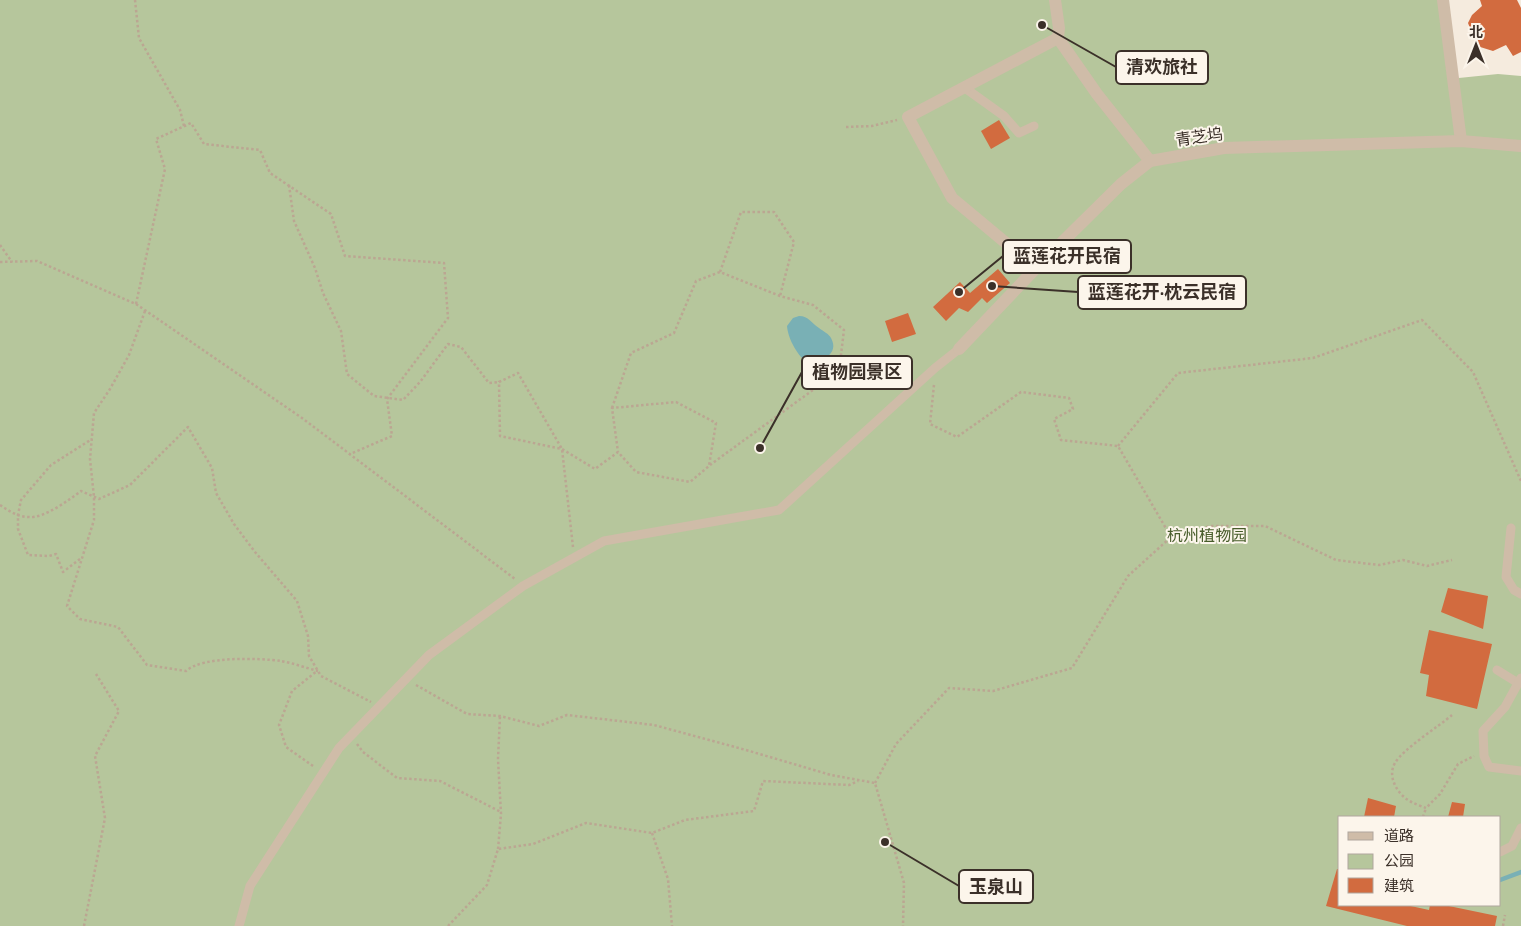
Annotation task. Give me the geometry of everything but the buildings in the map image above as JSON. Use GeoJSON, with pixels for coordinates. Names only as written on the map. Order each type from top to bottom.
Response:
{"type":"FeatureCollection","features":[{"type":"Feature","properties":{"kind":"street"},"geometry":{"type":"LineString","coordinates":[[1055,0],[1059,28],[1058,38],[1097,94],[1150,161]]}},
{"type":"Feature","properties":{"kind":"street"},"geometry":{"type":"LineString","coordinates":[[1443,0],[1461,141]]}},
{"type":"Feature","properties":{"kind":"street"},"geometry":{"type":"LineString","coordinates":[[1036,268],[952,198],[908,117],[1058,38]]}},
{"type":"Feature","properties":{"kind":"street","name":"青芝坞"},"geometry":{"type":"LineString","coordinates":[[959,349],[1036,268],[1121,184],[1150,161],[1224,148],[1461,141],[1521,146]]}},
{"type":"Feature","properties":{"kind":"lane"},"geometry":{"type":"LineString","coordinates":[[965,88],[1004,116],[1019,133],[1034,126]]}},
{"type":"Feature","properties":{"kind":"lane"},"geometry":{"type":"LineString","coordinates":[[239,926],[250,886],[339,748],[429,655],[524,586],[604,541],[779,510],[935,368],[959,349]]}},
{"type":"Feature","properties":{"kind":"lane"},"geometry":{"type":"LineString","coordinates":[[1511,528],[1506,577],[1514,590],[1521,594]]}},
{"type":"Feature","properties":{"kind":"lane"},"geometry":{"type":"LineString","coordinates":[[1498,670],[1520,681],[1505,707],[1483,732],[1484,756],[1489,767],[1521,772]]}},
{"type":"Feature","properties":{"kind":"lane"},"geometry":{"type":"LineString","coordinates":[[1501,852],[1512,846],[1521,828]]}},
{"type":"Feature","properties":{"kind":"path"},"geometry":{"type":"LineString","coordinates":[[135,0],[139,38],[180,110],[184,126]]}},
{"type":"Feature","properties":{"kind":"path"},"geometry":{"type":"LineString","coordinates":[[846,127],[872,126],[908,117]]}},
{"type":"Feature","properties":{"kind":"path"},"geometry":{"type":"LineString","coordinates":[[136,304],[165,169],[156,138],[191,122],[204,144],[260,150],[270,173],[331,214],[345,256],[444,263],[448,318],[387,399],[392,436],[350,454]]}},
{"type":"Feature","properties":{"kind":"path"},"geometry":{"type":"LineString","coordinates":[[289,185],[294,220],[316,268],[323,293],[341,331],[347,374],[374,396],[403,400],[420,382],[448,344],[461,347],[489,384],[499,382],[518,373],[562,450],[574,558]]}},
{"type":"Feature","properties":{"kind":"path"},"geometry":{"type":"LineString","coordinates":[[720,272],[741,212],[774,212],[794,242],[780,296]]}},
{"type":"Feature","properties":{"kind":"path"},"geometry":{"type":"LineString","coordinates":[[0,245],[12,262]]}},
{"type":"Feature","properties":{"kind":"path"},"geometry":{"type":"LineString","coordinates":[[0,262],[37,261],[136,304],[302,418],[524,586]]}},
{"type":"Feature","properties":{"kind":"path"},"geometry":{"type":"LineString","coordinates":[[720,272],[780,296],[813,305],[844,330],[839,371],[690,482],[636,472],[618,452],[612,408],[630,353],[674,333],[696,282],[720,272]]}},
{"type":"Feature","properties":{"kind":"path"},"geometry":{"type":"LineString","coordinates":[[145,310],[129,355],[94,413],[90,459],[94,497],[94,520],[67,606],[80,619],[118,626],[146,665],[186,671],[192,666],[229,658],[280,661],[318,671]]}},
{"type":"Feature","properties":{"kind":"path"},"geometry":{"type":"LineString","coordinates":[[1118,446],[1178,374],[1313,358],[1422,320],[1473,372],[1521,480]]}},
{"type":"Feature","properties":{"kind":"path"},"geometry":{"type":"LineString","coordinates":[[935,368],[930,424],[957,437],[1021,392],[1069,398],[1073,409],[1054,419],[1061,440],[1118,446]]}},
{"type":"Feature","properties":{"kind":"path"},"geometry":{"type":"LineString","coordinates":[[499,382],[500,436],[562,450],[594,469],[618,452]]}},
{"type":"Feature","properties":{"kind":"path"},"geometry":{"type":"LineString","coordinates":[[612,408],[676,402],[716,423],[709,466]]}},
{"type":"Feature","properties":{"kind":"path"},"geometry":{"type":"LineString","coordinates":[[0,505],[18,515],[30,518],[56,509],[81,491],[99,499],[130,485],[188,427],[212,468],[216,493],[234,524],[297,601],[308,636],[309,656],[321,676],[379,706]]}},
{"type":"Feature","properties":{"kind":"path"},"geometry":{"type":"LineString","coordinates":[[81,557],[64,572],[56,554],[49,556],[28,555],[18,529],[18,515],[21,500],[51,464],[92,439]]}},
{"type":"Feature","properties":{"kind":"path"},"geometry":{"type":"LineString","coordinates":[[1118,446],[1171,537]]}},
{"type":"Feature","properties":{"kind":"path"},"geometry":{"type":"LineString","coordinates":[[903,926],[904,883],[875,783],[896,744],[949,688],[993,691],[1072,668],[1128,576],[1171,537],[1210,526],[1264,526],[1336,560],[1379,565],[1403,560],[1427,566],[1452,560]]}},
{"type":"Feature","properties":{"kind":"path"},"geometry":{"type":"LineString","coordinates":[[318,671],[292,691],[280,724],[286,747],[323,772]]}},
{"type":"Feature","properties":{"kind":"path"},"geometry":{"type":"LineString","coordinates":[[84,926],[106,818],[95,756],[119,711],[96,674]]}},
{"type":"Feature","properties":{"kind":"path"},"geometry":{"type":"LineString","coordinates":[[406,679],[467,714],[500,716],[539,726],[567,715],[654,725],[832,775],[875,783]]}},
{"type":"Feature","properties":{"kind":"path"},"geometry":{"type":"LineString","coordinates":[[1426,808],[1408,800],[1397,790],[1392,780],[1394,764],[1413,745],[1452,715]]}},
{"type":"Feature","properties":{"kind":"path"},"geometry":{"type":"LineString","coordinates":[[448,926],[487,885],[498,849],[501,812],[498,759],[500,716]]}},
{"type":"Feature","properties":{"kind":"path"},"geometry":{"type":"LineString","coordinates":[[350,736],[363,752],[397,778],[440,781],[501,812]]}},
{"type":"Feature","properties":{"kind":"path"},"geometry":{"type":"LineString","coordinates":[[1423,816],[1426,808],[1440,794],[1458,764],[1471,756],[1484,756]]}},
{"type":"Feature","properties":{"kind":"path"},"geometry":{"type":"LineString","coordinates":[[498,849],[533,844],[586,824],[652,834],[685,820],[754,811],[763,781],[849,785],[860,781]]}},
{"type":"Feature","properties":{"kind":"path"},"geometry":{"type":"LineString","coordinates":[[652,834],[668,879],[672,926]]}},
{"type":"Feature","properties":{"kind":"path"},"geometry":{"type":"LineString","coordinates":[[1503,926],[1505,915]]}},
{"type":"Feature","properties":{"kind":"green space","name":"杭州植物园"},"geometry":{"type":"Polygon","coordinates":[[[0,0],[1441,0],[1449,79],[1498,74],[1521,76],[1521,926],[0,926],[0,0]]]}},
{"type":"Feature","properties":{"kind":"water"},"geometry":{"type":"Polygon","coordinates":[[[799,316],[808,318],[831,338],[833,349],[824,359],[809,364],[794,347],[787,326],[793,318],[799,316]]]}},
{"type":"Feature","properties":{"kind":"waterway"},"geometry":{"type":"LineString","coordinates":[[1501,880],[1521,872]]}},
{"type":"Feature","properties":{"kind":"place","name":"清欢旅社"},"geometry":{"type":"Point","coordinates":[1042,25]}},
{"type":"Feature","properties":{"kind":"place","name":"蓝莲花开·枕云民宿"},"geometry":{"type":"Point","coordinates":[992,286]}},
{"type":"Feature","properties":{"kind":"place","name":"蓝莲花开民宿"},"geometry":{"type":"Point","coordinates":[959,292]}},
{"type":"Feature","properties":{"kind":"place","name":"植物园景区"},"geometry":{"type":"Point","coordinates":[760,448]}},
{"type":"Feature","properties":{"kind":"place","name":"玉泉山"},"geometry":{"type":"Point","coordinates":[885,842]}}]}
